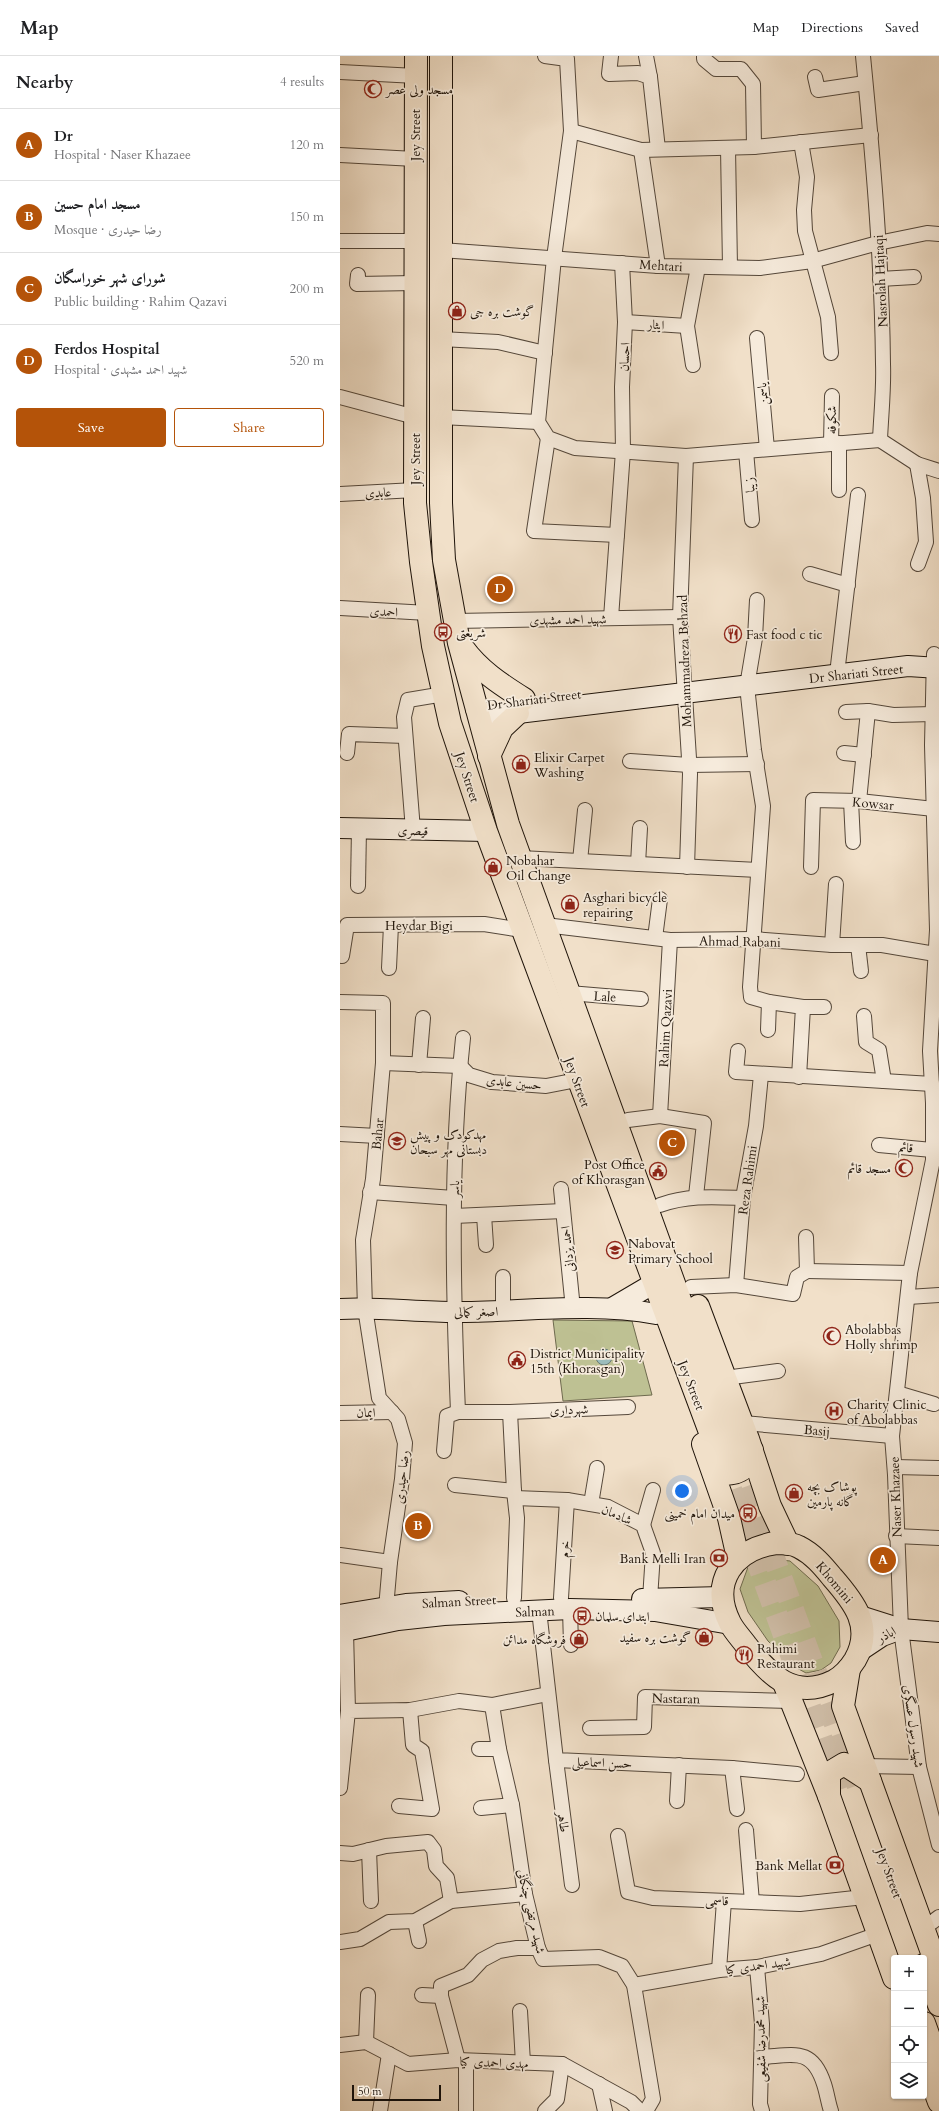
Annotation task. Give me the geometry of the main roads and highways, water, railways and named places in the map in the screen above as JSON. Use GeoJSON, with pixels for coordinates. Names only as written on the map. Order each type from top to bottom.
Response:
{"type":"FeatureCollection","features":[{"type":"Feature","properties":{"kind":"main road","name":"Jey Street"},"geometry":{"type":"LineString","coordinates":[[441,56],[441,503],[444,560],[459,643],[488,756],[508,824],[598,1074],[730,1459]]}},
{"type":"Feature","properties":{"kind":"main road","name":"Jey Street"},"geometry":{"type":"LineString","coordinates":[[416,66],[416,490],[421,562],[428,613],[445,702],[486,832],[578,1080],[730,1459]]}},
{"type":"Feature","properties":{"kind":"main road"},"geometry":{"type":"LineString","coordinates":[[459,643],[472,662],[521,706],[502,728],[488,756]]}},
{"type":"Feature","properties":{"kind":"main road","name":"Dr Shariati Street"},"geometry":{"type":"LineString","coordinates":[[476,709],[490,716],[521,706],[684,688],[838,668],[909,654],[936,661]]}},
{"type":"Feature","properties":{"kind":"main road"},"geometry":{"type":"LineString","coordinates":[[445,702],[476,709]]}},
{"type":"Feature","properties":{"kind":"main road","name":"قیصری"},"geometry":{"type":"LineString","coordinates":[[350,828],[486,832]]}},
{"type":"Feature","properties":{"kind":"main road"},"geometry":{"type":"LineString","coordinates":[[598,1074],[622,1104],[742,1423],[730,1459],[734,1536],[738,1558]]}},
{"type":"Feature","properties":{"kind":"main road"},"geometry":{"type":"LineString","coordinates":[[578,1080],[577,1105],[656,1314],[730,1459],[770,1506],[788,1544]]}},
{"type":"Feature","properties":{"kind":"main road"},"geometry":{"type":"LineString","coordinates":[[612,1308],[646,1288]]}},
{"type":"Feature","properties":{"kind":"main road","name":"اصغر کمالی"},"geometry":{"type":"LineString","coordinates":[[340,1309],[365,1308],[454,1312],[612,1308],[656,1314]]}},
{"type":"Feature","properties":{"kind":"main road","name":"Khomini"},"geometry":{"type":"LineString","coordinates":[[776,1542],[788,1544],[798,1546],[822,1565],[850,1598],[860,1616],[864,1638],[861,1650],[849,1669],[835,1680],[819,1686],[801,1687],[787,1692],[764,1668],[730,1624],[722,1597],[726,1576],[738,1558],[749,1550],[763,1544],[776,1542]]}},
{"type":"Feature","properties":{"kind":"main road","name":"Salman Street"},"geometry":{"type":"LineString","coordinates":[[342,1626],[386,1608],[406,1604],[514,1598],[565,1603],[722,1597]]}},
{"type":"Feature","properties":{"kind":"main road","name":"Salman"},"geometry":{"type":"LineString","coordinates":[[342,1626],[398,1620],[539,1610],[565,1603],[655,1611],[730,1624]]}},
{"type":"Feature","properties":{"kind":"main road","name":"اباذر"},"geometry":{"type":"LineString","coordinates":[[860,1616],[901,1629]]}},
{"type":"Feature","properties":{"kind":"main road"},"geometry":{"type":"LineString","coordinates":[[901,1629],[939,1632]]}},
{"type":"Feature","properties":{"kind":"main road","name":"اباذر"},"geometry":{"type":"LineString","coordinates":[[861,1650],[882,1636],[901,1629]]}},
{"type":"Feature","properties":{"kind":"main road"},"geometry":{"type":"LineString","coordinates":[[849,1669],[843,1706],[853,1785],[864,1897],[891,1970]]}},
{"type":"Feature","properties":{"kind":"main road"},"geometry":{"type":"LineString","coordinates":[[787,1692],[853,1785],[931,1923],[939,1972]]}},
{"type":"Feature","properties":{"kind":"main road","name":"Jey Street"},"geometry":{"type":"LineString","coordinates":[[853,1785],[899,1955]]}},
{"type":"Feature","properties":{"kind":"main road","name":"Jey Street"},"geometry":{"type":"LineString","coordinates":[[853,1785],[921,1955]]}},
{"type":"Feature","properties":{"kind":"main road"},"geometry":{"type":"LineString","coordinates":[[927,1973],[939,2005]]}},
{"type":"Feature","properties":{"kind":"main road"},"geometry":{"type":"LineString","coordinates":[[925,2027],[939,2065]]}},
{"type":"Feature","properties":{"kind":"main road"},"geometry":{"type":"LineString","coordinates":[[925,2063],[939,2102]]}},
{"type":"Feature","properties":{"kind":"water"},"geometry":{"type":"Polygon","coordinates":[[[604,1349],[610,1351],[612,1357],[610,1363],[604,1365],[598,1363],[596,1357],[598,1351],[604,1349]]]}},
{"type":"Feature","properties":{"kind":"tunnel"},"geometry":{"type":"LineString","coordinates":[[736,1455],[859,1789]]}},
{"type":"Feature","properties":{"kind":"tunnel"},"geometry":{"type":"LineString","coordinates":[[720,1459],[842,1795]]}},
{"type":"Feature","properties":{"kind":"place","name":"مسجد ولی عصر"},"geometry":{"type":"Point","coordinates":[373,89]}},
{"type":"Feature","properties":{"kind":"place","name":"گوشت بره جی"},"geometry":{"type":"Point","coordinates":[457,311]}},
{"type":"Feature","properties":{"kind":"place","name":"Ferdos Hospital"},"geometry":{"type":"Point","coordinates":[500,589]}},
{"type":"Feature","properties":{"kind":"place","name":"شریعتی"},"geometry":{"type":"Point","coordinates":[443,632]}},
{"type":"Feature","properties":{"kind":"place","name":"Fast food c tic"},"geometry":{"type":"Point","coordinates":[733,634]}},
{"type":"Feature","properties":{"kind":"place","name":"Elixir Carpet Washing"},"geometry":{"type":"Point","coordinates":[521,764]}},
{"type":"Feature","properties":{"kind":"place","name":"Nobahar Oil Change"},"geometry":{"type":"Point","coordinates":[493,867]}},
{"type":"Feature","properties":{"kind":"place","name":"Asghari bicycle repairing"},"geometry":{"type":"Point","coordinates":[570,904]}},
{"type":"Feature","properties":{"kind":"place","name":"مهدکودک و پیش دبستانی مهر سبحان"},"geometry":{"type":"Point","coordinates":[397,1141]}},
{"type":"Feature","properties":{"kind":"place","name":"شورای شهر خوراسگان"},"geometry":{"type":"Point","coordinates":[672,1143]}},
{"type":"Feature","properties":{"kind":"place","name":"مسجد قائم"},"geometry":{"type":"Point","coordinates":[904,1168]}},
{"type":"Feature","properties":{"kind":"place","name":"Post Office of Khorasgan"},"geometry":{"type":"Point","coordinates":[658,1171]}},
{"type":"Feature","properties":{"kind":"place","name":"Nabovat Primary School"},"geometry":{"type":"Point","coordinates":[615,1250]}},
{"type":"Feature","properties":{"kind":"place","name":"Abolabbas Holly shrimp"},"geometry":{"type":"Point","coordinates":[832,1336]}},
{"type":"Feature","properties":{"kind":"place","name":"District Municipality 15th (Khorasgan)"},"geometry":{"type":"Point","coordinates":[517,1360]}},
{"type":"Feature","properties":{"kind":"place","name":"Charity Clinic of Abolabbas"},"geometry":{"type":"Point","coordinates":[834,1411]}},
{"type":"Feature","properties":{"kind":"place","name":"پوشاک بچه گانه پارمین"},"geometry":{"type":"Point","coordinates":[794,1493]}},
{"type":"Feature","properties":{"kind":"place","name":"میدان امام خمینی"},"geometry":{"type":"Point","coordinates":[748,1513]}},
{"type":"Feature","properties":{"kind":"place","name":"مسجد امام حسین"},"geometry":{"type":"Point","coordinates":[418,1526]}},
{"type":"Feature","properties":{"kind":"place","name":"Bank Melli Iran"},"geometry":{"type":"Point","coordinates":[719,1558]}},
{"type":"Feature","properties":{"kind":"place","name":"Dr"},"geometry":{"type":"Point","coordinates":[883,1560]}},
{"type":"Feature","properties":{"kind":"place","name":"ابتدای سلمان"},"geometry":{"type":"Point","coordinates":[582,1616]}},
{"type":"Feature","properties":{"kind":"place","name":"گوشت بره سفید"},"geometry":{"type":"Point","coordinates":[704,1637]}},
{"type":"Feature","properties":{"kind":"place","name":"فروشگاه مدائن"},"geometry":{"type":"Point","coordinates":[579,1639]}},
{"type":"Feature","properties":{"kind":"place","name":"Rahimi Restaurant"},"geometry":{"type":"Point","coordinates":[744,1655]}},
{"type":"Feature","properties":{"kind":"place","name":"Bank Mellat"},"geometry":{"type":"Point","coordinates":[835,1865]}}]}
